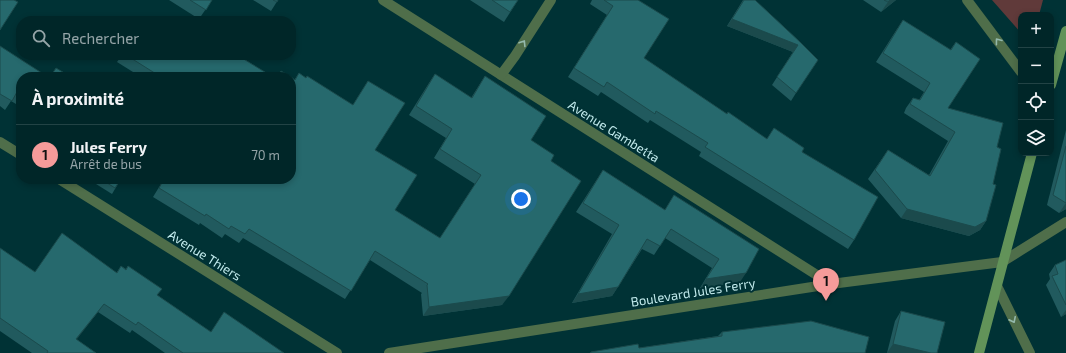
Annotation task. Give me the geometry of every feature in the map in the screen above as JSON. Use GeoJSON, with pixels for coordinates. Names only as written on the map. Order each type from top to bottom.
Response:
{"type":"FeatureCollection","features":[{"type":"Feature","properties":{"kind":"street","name":"Avenue Gambetta"},"geometry":{"type":"LineString","coordinates":[[383,0],[831,284]]}},
{"type":"Feature","properties":{"kind":"street"},"geometry":{"type":"LineString","coordinates":[[501,75],[551,0]]}},
{"type":"Feature","properties":{"kind":"street"},"geometry":{"type":"LineString","coordinates":[[967,0],[1018,68]]}},
{"type":"Feature","properties":{"kind":"street"},"geometry":{"type":"LineString","coordinates":[[1051,84],[1066,31]]}},
{"type":"Feature","properties":{"kind":"street"},"geometry":{"type":"LineString","coordinates":[[0,142],[16,152]]}},
{"type":"Feature","properties":{"kind":"street"},"geometry":{"type":"LineString","coordinates":[[979,353],[1031,156]]}},
{"type":"Feature","properties":{"kind":"street","name":"Avenue Thiers"},"geometry":{"type":"LineString","coordinates":[[67,184],[337,353]]}},
{"type":"Feature","properties":{"kind":"street"},"geometry":{"type":"LineString","coordinates":[[1002,262],[1066,222]]}},
{"type":"Feature","properties":{"kind":"street","name":"Boulevard Jules Ferry"},"geometry":{"type":"LineString","coordinates":[[389,353],[831,284],[1002,262]]}},
{"type":"Feature","properties":{"kind":"street"},"geometry":{"type":"LineString","coordinates":[[997,286],[1030,353]]}},
{"type":"Feature","properties":{"kind":"shaded area"},"geometry":{"type":"Polygon","coordinates":[[[992,0],[1043,0],[1040,12],[1018,12],[1018,30],[992,0]]]}},
{"type":"Feature","properties":{"kind":"building"},"geometry":{"type":"Polygon","coordinates":[[[0,0],[14,0],[18,2],[0,30],[0,0]]]}},
{"type":"Feature","properties":{"kind":"building"},"geometry":{"type":"Polygon","coordinates":[[[190,0],[212,0],[206,10],[190,0]]]}},
{"type":"Feature","properties":{"kind":"building"},"geometry":{"type":"Polygon","coordinates":[[[492,0],[518,0],[510,12],[492,0]]]}},
{"type":"Feature","properties":{"kind":"building"},"geometry":{"type":"Polygon","coordinates":[[[604,0],[638,0],[669,19],[644,58],[767,139],[774,128],[804,148],[802,152],[878,197],[854,240],[705,147],[708,143],[656,111],[655,114],[607,82],[604,87],[574,68],[613,6],[604,0]]]}},
{"type":"Feature","properties":{"kind":"building"},"geometry":{"type":"Polygon","coordinates":[[[744,0],[755,0],[818,60],[796,93],[777,77],[798,45],[732,19],[744,0]]]}},
{"type":"Feature","properties":{"kind":"building"},"geometry":{"type":"Polygon","coordinates":[[[903,20],[951,50],[956,42],[980,59],[948,108],[1003,123],[997,147],[1001,149],[993,184],[996,185],[986,221],[975,227],[907,209],[875,170],[888,150],[930,176],[955,132],[910,104],[913,98],[920,100],[930,83],[883,53],[903,20]]]}},
{"type":"Feature","properties":{"kind":"building"},"geometry":{"type":"Polygon","coordinates":[[[0,46],[16,56],[16,60],[22,60],[40,72],[16,72],[16,94],[12,101],[0,94],[0,46]]]}},
{"type":"Feature","properties":{"kind":"building"},"geometry":{"type":"Polygon","coordinates":[[[134,60],[245,60],[265,72],[153,72],[134,60]]]}},
{"type":"Feature","properties":{"kind":"building"},"geometry":{"type":"Polygon","coordinates":[[[56,68],[63,72],[53,72],[56,68]]]}},
{"type":"Feature","properties":{"kind":"building"},"geometry":{"type":"Polygon","coordinates":[[[299,73],[306,78],[307,76],[353,105],[368,81],[405,103],[375,150],[417,175],[395,210],[440,238],[481,175],[440,149],[452,129],[416,106],[435,74],[472,98],[485,76],[546,116],[531,140],[554,155],[551,161],[581,181],[509,296],[429,307],[428,284],[375,251],[351,291],[249,229],[245,234],[231,226],[229,229],[206,214],[205,216],[159,188],[161,184],[296,184],[296,78],[299,73]]]}},
{"type":"Feature","properties":{"kind":"building"},"geometry":{"type":"Polygon","coordinates":[[[1066,146],[1066,203],[1053,195],[1066,146]]]}},
{"type":"Feature","properties":{"kind":"building"},"geometry":{"type":"Polygon","coordinates":[[[603,170],[665,210],[674,195],[759,249],[746,273],[706,279],[719,259],[671,229],[660,246],[647,239],[618,287],[578,294],[619,225],[583,203],[603,170]]]}},
{"type":"Feature","properties":{"kind":"building"},"geometry":{"type":"Polygon","coordinates":[[[109,184],[118,184],[115,188],[109,184]]]}},
{"type":"Feature","properties":{"kind":"building"},"geometry":{"type":"Polygon","coordinates":[[[62,233],[117,273],[121,266],[126,270],[128,266],[162,289],[157,295],[211,332],[224,312],[284,353],[183,353],[138,322],[136,325],[104,304],[76,339],[96,353],[47,353],[48,351],[0,318],[0,248],[35,272],[62,233]]]}},
{"type":"Feature","properties":{"kind":"building"},"geometry":{"type":"Polygon","coordinates":[[[1066,260],[1066,305],[1052,276],[1058,274],[1055,265],[1066,260]]]}},
{"type":"Feature","properties":{"kind":"building"},"geometry":{"type":"Polygon","coordinates":[[[901,311],[945,322],[937,353],[931,353],[893,344],[901,311]]]}},
{"type":"Feature","properties":{"kind":"building"},"geometry":{"type":"Polygon","coordinates":[[[811,321],[869,337],[865,353],[591,353],[638,344],[639,348],[722,336],[722,332],[811,321]]]}},
{"type":"Feature","properties":{"kind":"place","name":"Jules Ferry"},"geometry":{"type":"Point","coordinates":[826,301]}}]}
